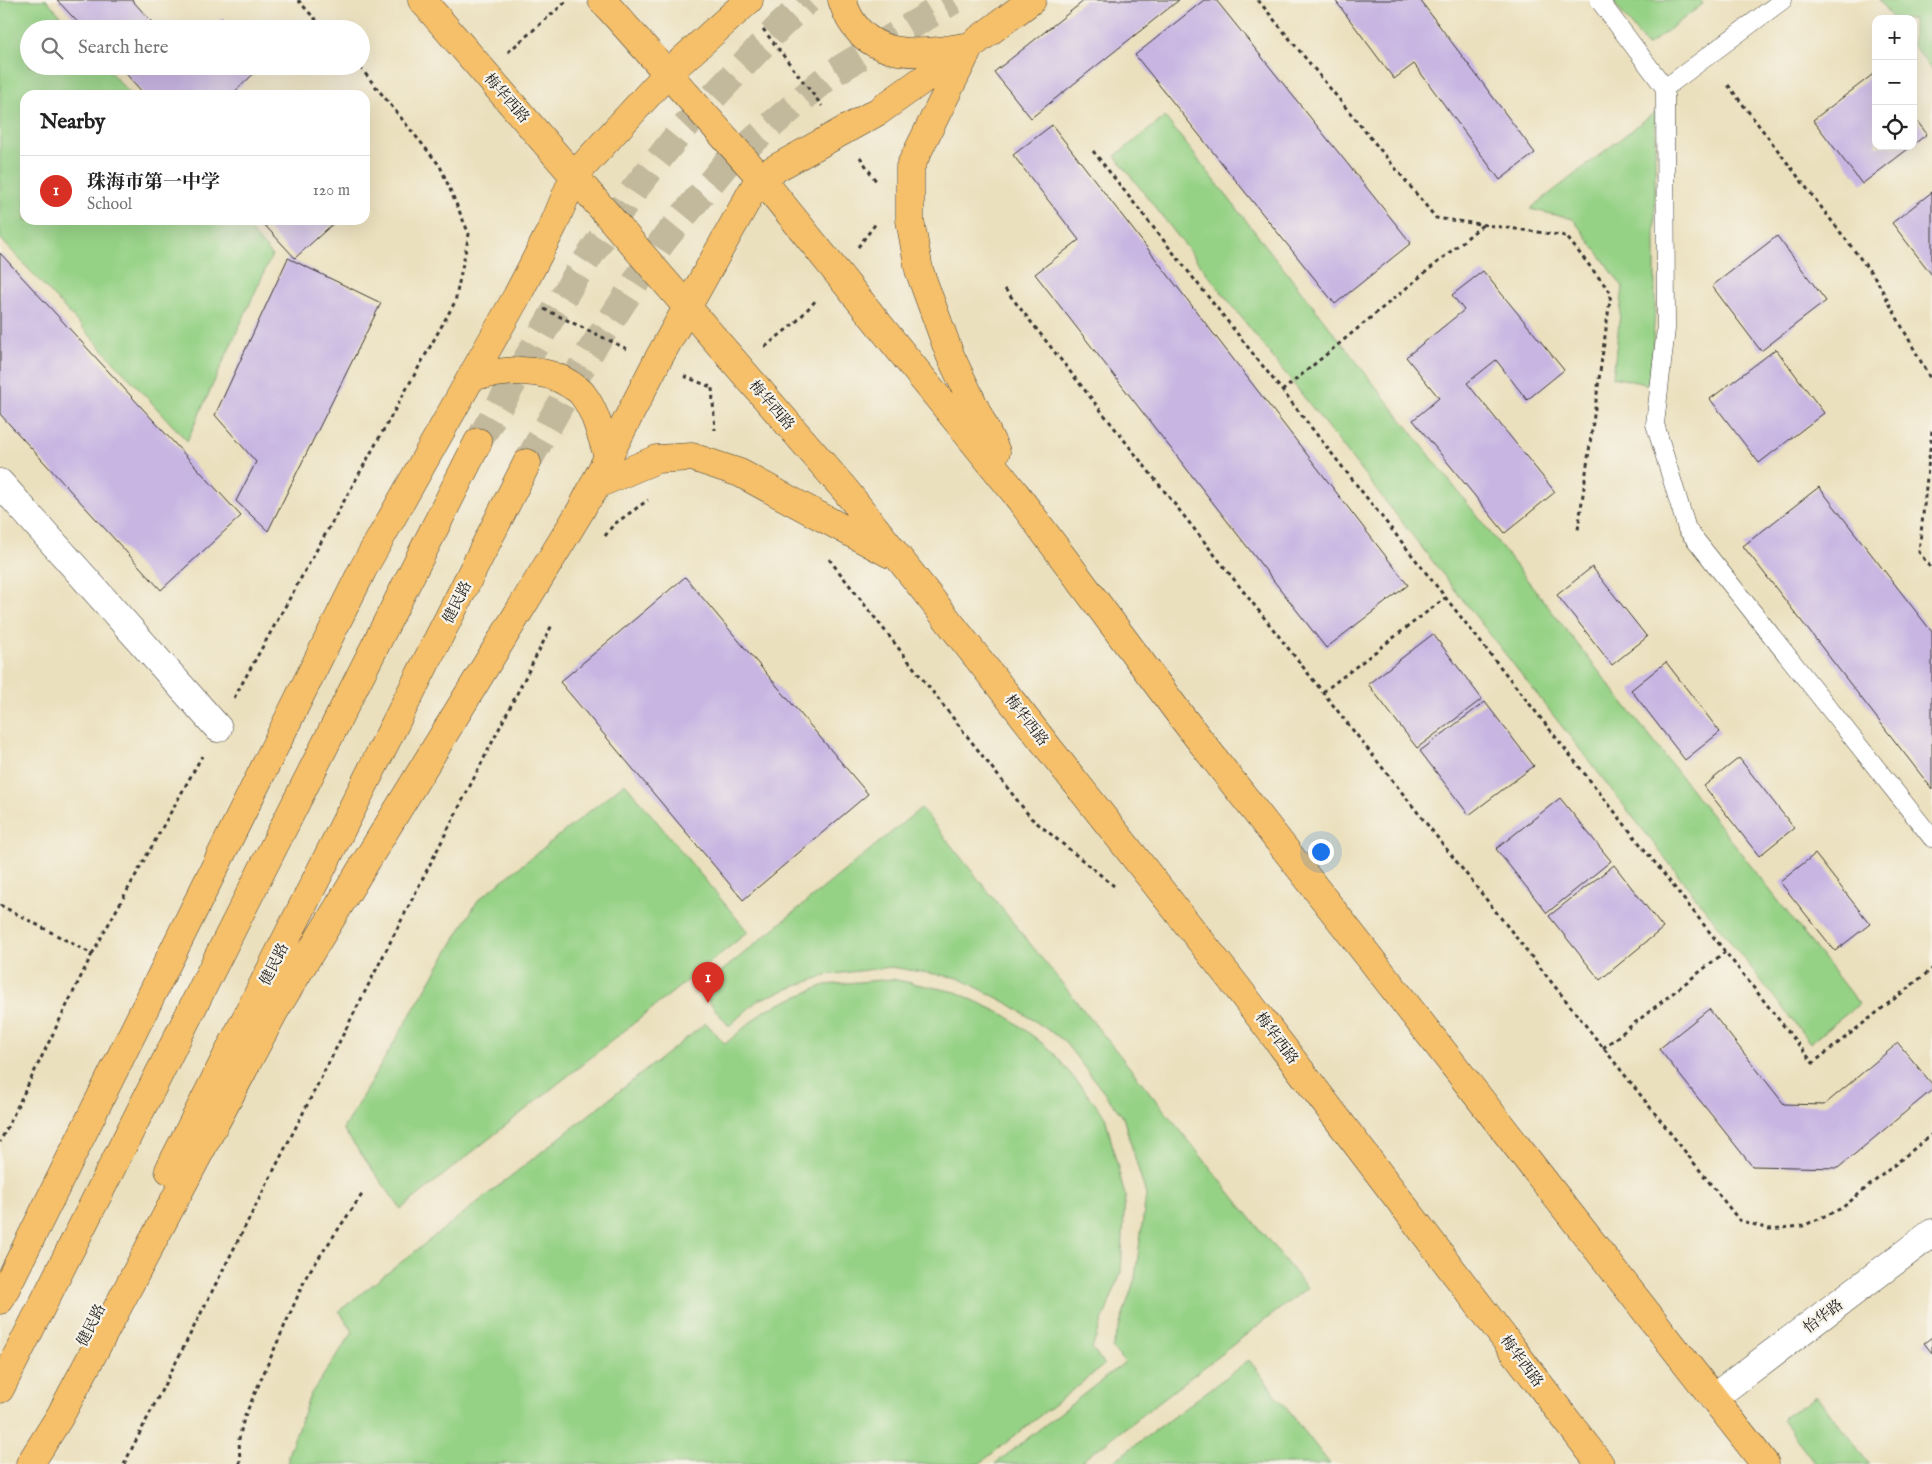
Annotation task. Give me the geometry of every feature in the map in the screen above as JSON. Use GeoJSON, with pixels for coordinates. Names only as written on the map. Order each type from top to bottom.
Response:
{"type":"FeatureCollection","features":[{"type":"Feature","properties":{"kind":"main road","name":"梅华西路"},"geometry":{"type":"LineString","coordinates":[[422,0],[846,491],[1237,986],[1600,1464]]}},
{"type":"Feature","properties":{"kind":"main road"},"geometry":{"type":"LineString","coordinates":[[602,0],[760,177],[1016,493],[1181,716],[1765,1464]]}},
{"type":"Feature","properties":{"kind":"main road"},"geometry":{"type":"LineString","coordinates":[[0,1300],[363,569],[473,376],[554,224],[574,176],[667,74],[749,0]]}},
{"type":"Feature","properties":{"kind":"main road"},"geometry":{"type":"LineString","coordinates":[[842,0],[846,14],[861,35],[884,49],[908,52],[938,52],[970,46]]}},
{"type":"Feature","properties":{"kind":"main road"},"geometry":{"type":"LineString","coordinates":[[581,510],[686,306],[760,177],[879,110],[1032,0]]}},
{"type":"Feature","properties":{"kind":"main road"},"geometry":{"type":"LineString","coordinates":[[970,46],[910,167],[910,220],[919,270],[950,355],[1016,493]]}},
{"type":"Feature","properties":{"kind":"main road"},"geometry":{"type":"LineString","coordinates":[[473,376],[511,370],[538,372],[565,381],[583,394],[595,418],[608,456]]}},
{"type":"Feature","properties":{"kind":"main road"},"geometry":{"type":"LineString","coordinates":[[0,1389],[478,442]]}},
{"type":"Feature","properties":{"kind":"main road"},"geometry":{"type":"LineString","coordinates":[[30,1464],[60,1416],[274,1012],[598,484],[658,459],[692,457],[740,473],[900,559]]}},
{"type":"Feature","properties":{"kind":"main road","name":"健民路"},"geometry":{"type":"LineString","coordinates":[[21,1464],[527,463]]}},
{"type":"Feature","properties":{"kind":"street"},"geometry":{"type":"LineString","coordinates":[[0,483],[218,728]]}},
{"type":"Feature","properties":{"kind":"street","name":"怡华路"},"geometry":{"type":"LineString","coordinates":[[1713,1398],[1932,1233]]}},
{"type":"Feature","properties":{"kind":"lane"},"geometry":{"type":"LineString","coordinates":[[1598,0],[1666,88],[1666,329],[1655,424],[1687,528],[1932,838]]}},
{"type":"Feature","properties":{"kind":"lane"},"geometry":{"type":"LineString","coordinates":[[1666,88],[1783,0]]}},
{"type":"Feature","properties":{"kind":"path"},"geometry":{"type":"LineString","coordinates":[[298,0],[316,20]]}},
{"type":"Feature","properties":{"kind":"path"},"geometry":{"type":"LineString","coordinates":[[485,72],[568,0]]}},
{"type":"Feature","properties":{"kind":"path"},"geometry":{"type":"LineString","coordinates":[[1258,0],[1436,218],[1485,223],[1566,236],[1611,293],[1578,530]]}},
{"type":"Feature","properties":{"kind":"path"},"geometry":{"type":"LineString","coordinates":[[0,1142],[92,954],[455,302],[469,234],[440,166],[366,75]]}},
{"type":"Feature","properties":{"kind":"path"},"geometry":{"type":"LineString","coordinates":[[1728,85],[1876,280],[1932,382]]}},
{"type":"Feature","properties":{"kind":"path"},"geometry":{"type":"LineString","coordinates":[[1093,152],[1813,1063],[1932,969]]}},
{"type":"Feature","properties":{"kind":"path"},"geometry":{"type":"LineString","coordinates":[[1282,392],[1485,223]]}},
{"type":"Feature","properties":{"kind":"path"},"geometry":{"type":"LineString","coordinates":[[1005,289],[1739,1220],[1769,1229],[1804,1226],[1842,1208],[1932,1134]]}},
{"type":"Feature","properties":{"kind":"path"},"geometry":{"type":"LineString","coordinates":[[1932,431],[1919,552],[1932,570]]}},
{"type":"Feature","properties":{"kind":"path"},"geometry":{"type":"LineString","coordinates":[[603,540],[613,525],[654,496]]}},
{"type":"Feature","properties":{"kind":"path"},"geometry":{"type":"LineString","coordinates":[[824,553],[1030,818],[1116,887]]}},
{"type":"Feature","properties":{"kind":"path"},"geometry":{"type":"LineString","coordinates":[[1323,692],[1445,597]]}},
{"type":"Feature","properties":{"kind":"path"},"geometry":{"type":"LineString","coordinates":[[124,1464],[554,619]]}},
{"type":"Feature","properties":{"kind":"path"},"geometry":{"type":"LineString","coordinates":[[0,905],[92,954]]}},
{"type":"Feature","properties":{"kind":"path"},"geometry":{"type":"LineString","coordinates":[[1603,1048],[1726,952]]}},
{"type":"Feature","properties":{"kind":"path"},"geometry":{"type":"LineString","coordinates":[[240,1464],[238,1439],[244,1418],[307,1275],[363,1194]]}},
{"type":"Feature","properties":{"kind":"green space"},"geometry":{"type":"Polygon","coordinates":[[[0,0],[47,0],[64,20],[20,20],[20,75],[113,75],[127,90],[20,90],[20,225],[245,225],[272,255],[187,441],[0,238],[0,0]]]}},
{"type":"Feature","properties":{"kind":"green space"},"geometry":{"type":"Polygon","coordinates":[[[1612,0],[1700,0],[1703,4],[1647,46],[1612,0]]]}},
{"type":"Feature","properties":{"kind":"green space"},"geometry":{"type":"Polygon","coordinates":[[[1879,0],[1932,0],[1932,70],[1917,50],[1917,15],[1890,15],[1879,0]]]}},
{"type":"Feature","properties":{"kind":"green space"},"geometry":{"type":"Polygon","coordinates":[[[1655,112],[1655,309],[1650,385],[1613,377],[1623,287],[1573,219],[1530,209],[1655,112]]]}},
{"type":"Feature","properties":{"kind":"green space"},"geometry":{"type":"Polygon","coordinates":[[[1165,117],[1859,1004],[1810,1043],[1115,156],[1165,117]]]}},
{"type":"Feature","properties":{"kind":"green space"},"geometry":{"type":"Polygon","coordinates":[[[625,783],[748,932],[401,1209],[343,1129],[478,900],[625,783]]]}},
{"type":"Feature","properties":{"kind":"green space"},"geometry":{"type":"Polygon","coordinates":[[[921,808],[1307,1288],[1078,1464],[995,1464],[1125,1362],[1112,1349],[1135,1278],[1146,1195],[1123,1117],[1063,1040],[1011,1005],[959,978],[891,967],[826,975],[758,1000],[729,1026],[699,990],[921,808]]]}},
{"type":"Feature","properties":{"kind":"green space"},"geometry":{"type":"Polygon","coordinates":[[[892,979],[956,992],[1007,1016],[1051,1050],[1105,1116],[1125,1196],[1121,1273],[1092,1348],[1104,1365],[979,1464],[288,1464],[288,1455],[310,1395],[353,1332],[339,1311],[706,1023],[725,1044],[765,1010],[825,985],[892,979]]]}},
{"type":"Feature","properties":{"kind":"green space"},"geometry":{"type":"Polygon","coordinates":[[[1249,1360],[1330,1464],[1110,1464],[1249,1360]]]}},
{"type":"Feature","properties":{"kind":"green space"},"geometry":{"type":"Polygon","coordinates":[[[1816,1396],[1870,1464],[1816,1464],[1782,1420],[1816,1396]]]}},
{"type":"Feature","properties":{"kind":"building"},"geometry":{"type":"Polygon","coordinates":[[[57,0],[132,0],[150,20],[76,20],[57,0]]]}},
{"type":"Feature","properties":{"kind":"building"},"geometry":{"type":"Polygon","coordinates":[[[1085,0],[1179,0],[1031,118],[994,72],[1085,0]]]}},
{"type":"Feature","properties":{"kind":"building"},"geometry":{"type":"Polygon","coordinates":[[[1204,0],[1216,0],[1411,243],[1335,304],[1135,55],[1204,0]]]}},
{"type":"Feature","properties":{"kind":"building"},"geometry":{"type":"Polygon","coordinates":[[[1335,0],[1420,0],[1535,153],[1500,180],[1414,64],[1394,79],[1335,0]]]}},
{"type":"Feature","properties":{"kind":"building"},"geometry":{"type":"Polygon","coordinates":[[[127,75],[252,75],[236,90],[141,90],[127,75]]]}},
{"type":"Feature","properties":{"kind":"building"},"geometry":{"type":"Polygon","coordinates":[[[1872,75],[1872,150],[1907,150],[1862,184],[1813,120],[1872,75]]]}},
{"type":"Feature","properties":{"kind":"building"},"geometry":{"type":"Polygon","coordinates":[[[1917,121],[1927,134],[1917,142],[1917,121]]]}},
{"type":"Feature","properties":{"kind":"building"},"geometry":{"type":"Polygon","coordinates":[[[1052,125],[1408,585],[1326,648],[1035,274],[1079,240],[1013,155],[1052,125]]]}},
{"type":"Feature","properties":{"kind":"building"},"geometry":{"type":"Polygon","coordinates":[[[1932,192],[1932,275],[1892,223],[1932,192]]]}},
{"type":"Feature","properties":{"kind":"building"},"geometry":{"type":"Polygon","coordinates":[[[265,225],[332,225],[295,258],[265,225]]]}},
{"type":"Feature","properties":{"kind":"building"},"geometry":{"type":"Polygon","coordinates":[[[1777,236],[1826,301],[1761,351],[1712,286],[1777,236]]]}},
{"type":"Feature","properties":{"kind":"building"},"geometry":{"type":"Polygon","coordinates":[[[0,253],[241,516],[161,590],[0,414],[0,253]]]}},
{"type":"Feature","properties":{"kind":"building"},"geometry":{"type":"Polygon","coordinates":[[[288,258],[381,303],[268,531],[236,501],[256,462],[215,415],[288,258]]]}},
{"type":"Feature","properties":{"kind":"building"},"geometry":{"type":"Polygon","coordinates":[[[1483,271],[1564,370],[1527,400],[1496,360],[1467,383],[1555,492],[1505,533],[1413,420],[1439,398],[1406,357],[1464,310],[1452,295],[1483,271]]]}},
{"type":"Feature","properties":{"kind":"building"},"geometry":{"type":"Polygon","coordinates":[[[1776,349],[1824,413],[1759,463],[1710,399],[1776,349]]]}},
{"type":"Feature","properties":{"kind":"building"},"geometry":{"type":"Polygon","coordinates":[[[1819,487],[1932,632],[1932,789],[1743,546],[1819,487]]]}},
{"type":"Feature","properties":{"kind":"building"},"geometry":{"type":"Polygon","coordinates":[[[1592,567],[1647,637],[1612,665],[1557,595],[1592,567]]]}},
{"type":"Feature","properties":{"kind":"building"},"geometry":{"type":"Polygon","coordinates":[[[685,577],[868,794],[743,900],[560,682],[685,577]]]}},
{"type":"Feature","properties":{"kind":"building"},"geometry":{"type":"Polygon","coordinates":[[[1433,634],[1482,699],[1417,748],[1368,684],[1433,634]]]}},
{"type":"Feature","properties":{"kind":"building"},"geometry":{"type":"Polygon","coordinates":[[[1666,662],[1720,732],[1685,760],[1631,690],[1666,662]]]}},
{"type":"Feature","properties":{"kind":"building"},"geometry":{"type":"Polygon","coordinates":[[[1485,702],[1534,766],[1469,815],[1420,751],[1485,702]]]}},
{"type":"Feature","properties":{"kind":"building"},"geometry":{"type":"Polygon","coordinates":[[[1739,758],[1794,828],[1759,856],[1704,786],[1739,758]]]}},
{"type":"Feature","properties":{"kind":"building"},"geometry":{"type":"Polygon","coordinates":[[[1560,798],[1611,861],[1547,913],[1496,849],[1560,798]]]}},
{"type":"Feature","properties":{"kind":"building"},"geometry":{"type":"Polygon","coordinates":[[[1815,854],[1870,924],[1835,951],[1780,882],[1815,854]]]}},
{"type":"Feature","properties":{"kind":"building"},"geometry":{"type":"Polygon","coordinates":[[[1614,865],[1663,928],[1600,980],[1549,916],[1614,865]]]}},
{"type":"Feature","properties":{"kind":"building"},"geometry":{"type":"Polygon","coordinates":[[[1709,1009],[1784,1104],[1824,1105],[1898,1043],[1932,1084],[1932,1090],[1838,1168],[1752,1166],[1659,1049],[1709,1009]]]}},
{"type":"Feature","properties":{"kind":"building"},"geometry":{"type":"Polygon","coordinates":[[[1932,1337],[1932,1353],[1924,1343],[1932,1337]]]}},
{"type":"Feature","properties":{"kind":"tunnel"},"geometry":{"type":"LineString","coordinates":[[478,442],[574,279],[634,190],[681,131],[780,26],[808,0]]}},
{"type":"Feature","properties":{"kind":"tunnel"},"geometry":{"type":"LineString","coordinates":[[527,463],[590,352],[662,242],[726,164],[830,75],[954,0]]}},
{"type":"Feature","properties":{"kind":"place","name":"珠海市第一中学"},"geometry":{"type":"Point","coordinates":[708,1003]}}]}
